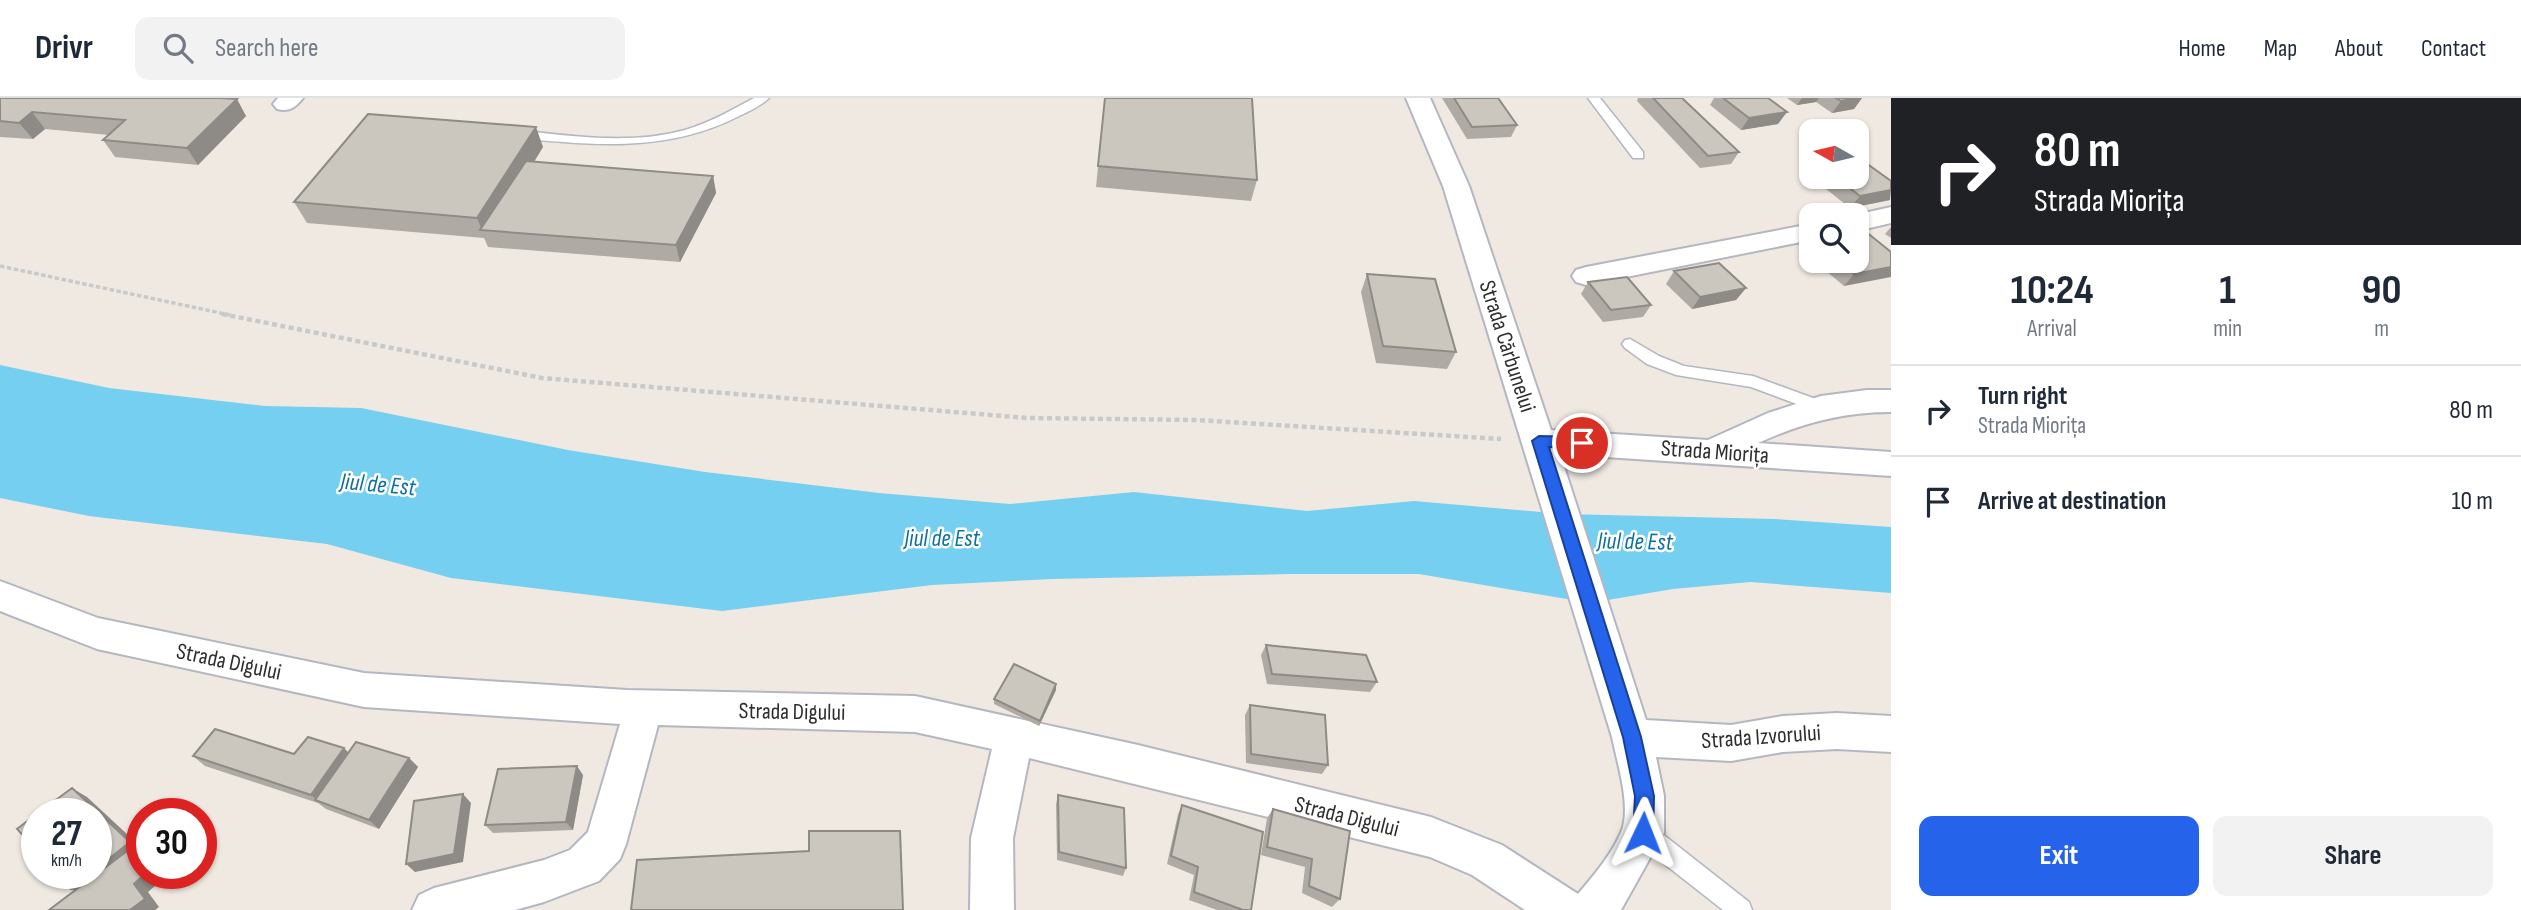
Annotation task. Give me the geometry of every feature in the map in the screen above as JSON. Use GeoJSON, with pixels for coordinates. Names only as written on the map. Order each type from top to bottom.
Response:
{"type":"FeatureCollection","features":[{"type":"Feature","properties":{"kind":"street","name":"Strada Cărbunelui"},"geometry":{"type":"LineString","coordinates":[[1418,98],[1456,186],[1632,737],[1644,796],[1643,833],[1613,886],[1593,910]]}},
{"type":"Feature","properties":{"kind":"street"},"geometry":{"type":"LineString","coordinates":[[1869,220],[1891,215]]}},
{"type":"Feature","properties":{"kind":"street"},"geometry":{"type":"LineString","coordinates":[[1586,276],[1799,234]]}},
{"type":"Feature","properties":{"kind":"street"},"geometry":{"type":"LineString","coordinates":[[1713,451],[1761,427],[1818,406],[1866,400],[1891,401]]}},
{"type":"Feature","properties":{"kind":"street","name":"Strada Miorița"},"geometry":{"type":"LineString","coordinates":[[1539,441],[1891,464]]}},
{"type":"Feature","properties":{"kind":"street","name":"Strada Digului"},"geometry":{"type":"LineString","coordinates":[[0,596],[97,633],[364,690],[644,708],[915,714],[1138,764],[1431,837],[1487,860],[1564,910]]}},
{"type":"Feature","properties":{"kind":"street"},"geometry":{"type":"LineString","coordinates":[[434,910],[544,881],[584,866],[605,844],[644,708]]}},
{"type":"Feature","properties":{"kind":"street","name":"Strada Izvorului"},"geometry":{"type":"LineString","coordinates":[[1632,737],[1731,743],[1783,734],[1837,731],[1891,734]]}},
{"type":"Feature","properties":{"kind":"street"},"geometry":{"type":"LineString","coordinates":[[992,910],[992,838],[1014,737]]}},
{"type":"Feature","properties":{"kind":"lane"},"geometry":{"type":"LineString","coordinates":[[508,134],[591,141],[689,133],[763,98]]}},
{"type":"Feature","properties":{"kind":"lane"},"geometry":{"type":"LineString","coordinates":[[1594,98],[1638,155]]}},
{"type":"Feature","properties":{"kind":"lane"},"geometry":{"type":"LineString","coordinates":[[1630,344],[1653,360],[1682,371],[1753,382],[1818,406]]}},
{"type":"Feature","properties":{"kind":"lane"},"geometry":{"type":"LineString","coordinates":[[1643,833],[1741,910]]}},
{"type":"Feature","properties":{"kind":"path"},"geometry":{"type":"LineString","coordinates":[[0,265],[373,346],[542,378],[1027,418],[1196,420],[1539,441]]}},
{"type":"Feature","properties":{"kind":"water","name":"Jiul de Est"},"geometry":{"type":"Polygon","coordinates":[[[0,365],[109,388],[265,406],[361,408],[568,450],[705,472],[879,493],[1010,504],[1134,492],[1307,511],[1414,501],[1563,514],[1775,519],[1891,527],[1891,593],[1750,582],[1673,589],[1590,603],[1419,574],[1291,574],[1052,579],[932,585],[722,611],[451,578],[327,544],[89,516],[0,498],[0,365]]]}},
{"type":"Feature","properties":{"kind":"building"},"geometry":{"type":"Polygon","coordinates":[[[0,98],[237,99],[187,148],[103,140],[125,120],[32,112],[19,123],[0,121],[0,98]]]}},
{"type":"Feature","properties":{"kind":"building"},"geometry":{"type":"Polygon","coordinates":[[[1105,98],[1252,98],[1257,180],[1098,166],[1105,98]]]}},
{"type":"Feature","properties":{"kind":"building"},"geometry":{"type":"Polygon","coordinates":[[[1454,98],[1498,98],[1517,125],[1472,127],[1454,98]]]}},
{"type":"Feature","properties":{"kind":"building"},"geometry":{"type":"Polygon","coordinates":[[[1653,98],[1682,98],[1739,152],[1708,156],[1653,98]]]}},
{"type":"Feature","properties":{"kind":"building"},"geometry":{"type":"Polygon","coordinates":[[[1723,98],[1768,98],[1787,112],[1749,118],[1723,98]]]}},
{"type":"Feature","properties":{"kind":"building"},"geometry":{"type":"Polygon","coordinates":[[[1836,98],[1857,98],[1841,101],[1836,98]]]}},
{"type":"Feature","properties":{"kind":"building"},"geometry":{"type":"Polygon","coordinates":[[[368,114],[536,127],[477,218],[294,202],[368,114]]]}},
{"type":"Feature","properties":{"kind":"building"},"geometry":{"type":"Polygon","coordinates":[[[526,161],[713,176],[676,245],[480,230],[526,161]]]}},
{"type":"Feature","properties":{"kind":"building"},"geometry":{"type":"Polygon","coordinates":[[[1869,165],[1891,181],[1891,190],[1860,196],[1851,189],[1869,189],[1869,165]]]}},
{"type":"Feature","properties":{"kind":"building"},"geometry":{"type":"Polygon","coordinates":[[[1869,234],[1891,252],[1891,267],[1869,271],[1869,234]]]}},
{"type":"Feature","properties":{"kind":"building"},"geometry":{"type":"Polygon","coordinates":[[[1719,263],[1746,288],[1700,297],[1674,271],[1719,263]]]}},
{"type":"Feature","properties":{"kind":"building"},"geometry":{"type":"Polygon","coordinates":[[[1367,274],[1435,279],[1456,352],[1383,346],[1367,274]]]}},
{"type":"Feature","properties":{"kind":"building"},"geometry":{"type":"Polygon","coordinates":[[[1627,277],[1651,305],[1611,310],[1588,282],[1627,277]]]}},
{"type":"Feature","properties":{"kind":"building"},"geometry":{"type":"Polygon","coordinates":[[[1266,645],[1366,655],[1377,682],[1272,674],[1266,645]]]}},
{"type":"Feature","properties":{"kind":"building"},"geometry":{"type":"Polygon","coordinates":[[[1014,664],[1056,684],[1040,721],[994,699],[1014,664]]]}},
{"type":"Feature","properties":{"kind":"building"},"geometry":{"type":"Polygon","coordinates":[[[1250,705],[1325,715],[1328,765],[1251,754],[1250,705]]]}},
{"type":"Feature","properties":{"kind":"building"},"geometry":{"type":"Polygon","coordinates":[[[215,729],[294,754],[308,737],[344,748],[311,795],[193,756],[215,729]]]}},
{"type":"Feature","properties":{"kind":"building"},"geometry":{"type":"Polygon","coordinates":[[[356,742],[409,758],[369,820],[315,800],[356,742]]]}},
{"type":"Feature","properties":{"kind":"building"},"geometry":{"type":"Polygon","coordinates":[[[577,766],[566,822],[485,825],[498,769],[577,766]]]}},
{"type":"Feature","properties":{"kind":"building"},"geometry":{"type":"Polygon","coordinates":[[[72,788],[83,798],[59,798],[72,788]]]}},
{"type":"Feature","properties":{"kind":"building"},"geometry":{"type":"Polygon","coordinates":[[[463,794],[454,854],[406,864],[414,801],[463,794]]]}},
{"type":"Feature","properties":{"kind":"building"},"geometry":{"type":"Polygon","coordinates":[[[1058,795],[1124,808],[1126,868],[1059,852],[1058,795]]]}},
{"type":"Feature","properties":{"kind":"building"},"geometry":{"type":"Polygon","coordinates":[[[1182,805],[1263,832],[1251,910],[1243,910],[1194,892],[1198,867],[1171,856],[1182,805]]]}},
{"type":"Feature","properties":{"kind":"building"},"geometry":{"type":"Polygon","coordinates":[[[1273,809],[1350,831],[1340,899],[1309,886],[1312,859],[1267,847],[1273,809]]]}},
{"type":"Feature","properties":{"kind":"building"},"geometry":{"type":"Polygon","coordinates":[[[112,825],[126,838],[126,845],[112,856],[112,825]]]}},
{"type":"Feature","properties":{"kind":"building"},"geometry":{"type":"Polygon","coordinates":[[[809,831],[900,831],[903,910],[631,910],[637,860],[809,851],[809,831]]]}},
{"type":"Feature","properties":{"kind":"building"},"geometry":{"type":"Polygon","coordinates":[[[126,852],[126,889],[138,889],[145,899],[130,910],[49,910],[77,889],[112,889],[112,862],[126,852]]]}},
{"type":"Feature","properties":{"kind":"route"},"geometry":{"type":"LineString","coordinates":[[1582,443],[1539,441],[1632,737],[1644,796],[1643,833]]}}]}
